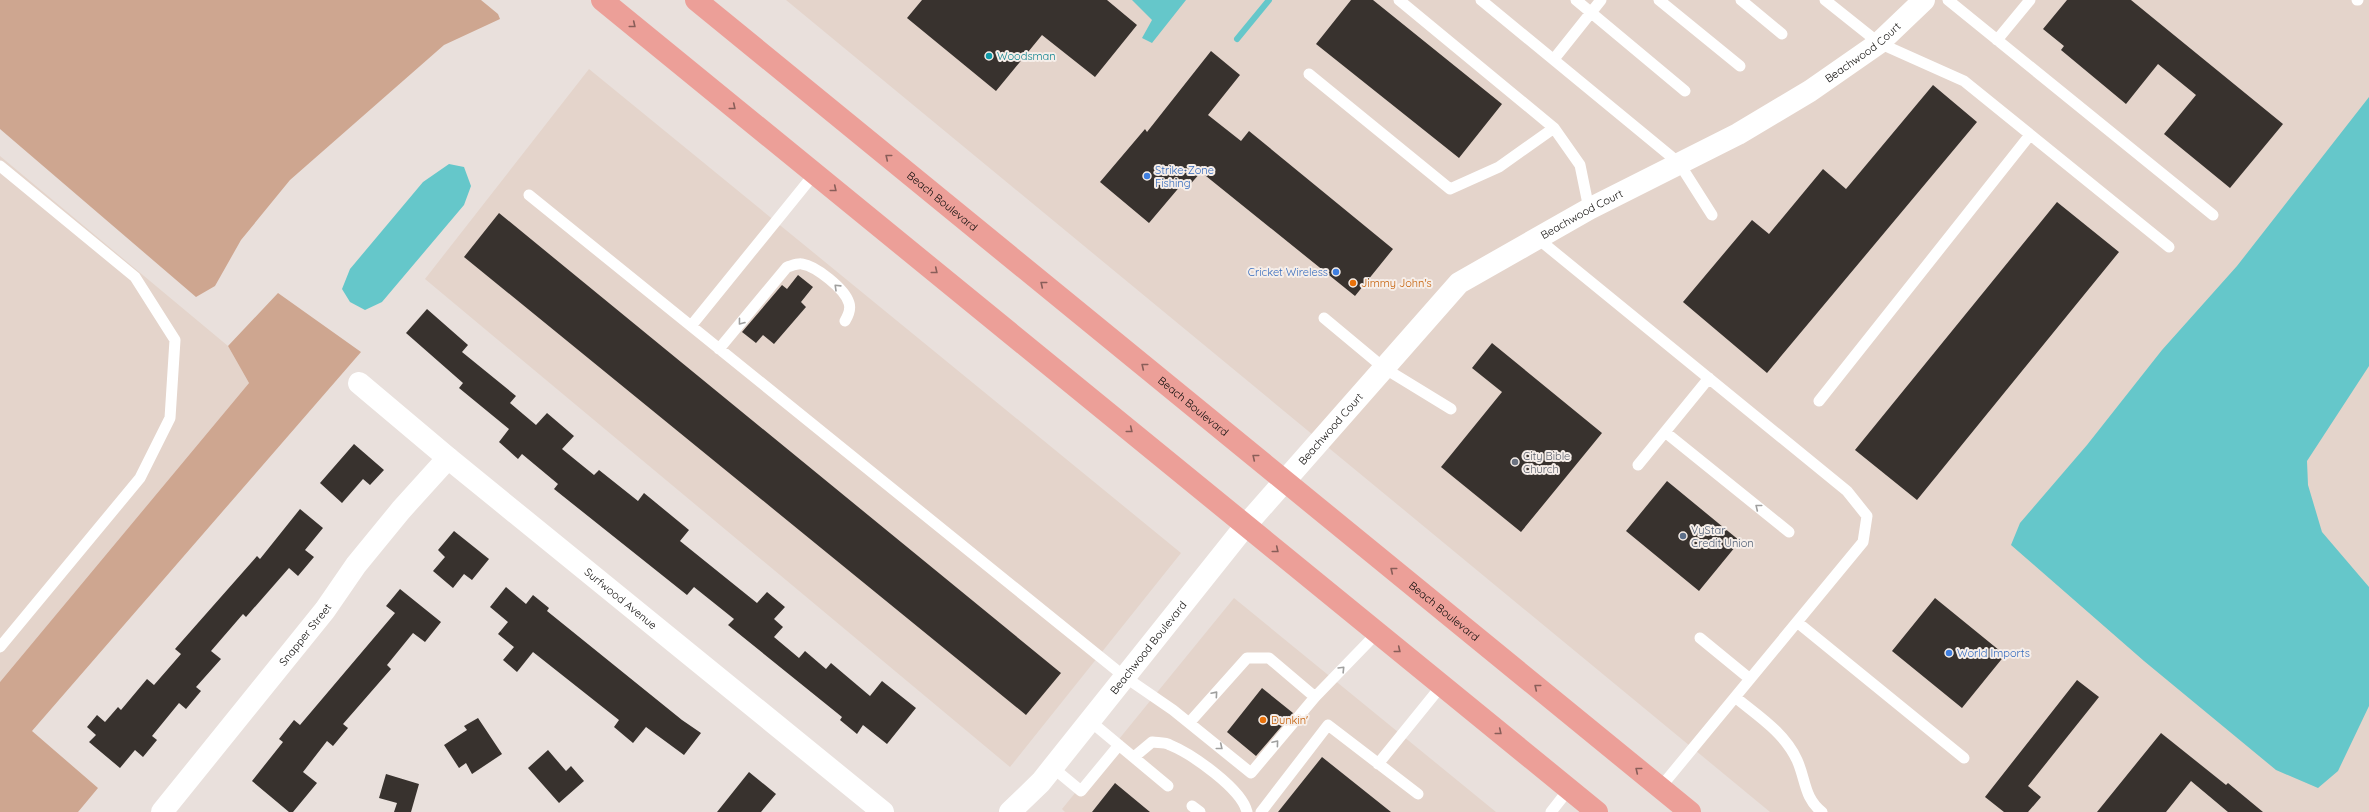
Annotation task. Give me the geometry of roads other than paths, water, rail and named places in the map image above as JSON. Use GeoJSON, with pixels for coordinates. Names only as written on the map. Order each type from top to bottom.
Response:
{"type":"FeatureCollection","features":[{"type":"Feature","properties":{"kind":"highway"},"geometry":{"type":"LineString","coordinates":[[602,0],[1597,812]]}},
{"type":"Feature","properties":{"kind":"highway","name":"Beach Boulevard"},"geometry":{"type":"LineString","coordinates":[[696,0],[1690,812]]}},
{"type":"Feature","properties":{"kind":"street","name":"Beachwood Court"},"geometry":{"type":"LineString","coordinates":[[1286,482],[1459,282],[1589,209],[1738,134],[1810,91],[1879,43],[1924,0]]}},
{"type":"Feature","properties":{"kind":"street","name":"Surfwood Avenue"},"geometry":{"type":"LineString","coordinates":[[359,383],[448,458],[883,812]]}},
{"type":"Feature","properties":{"kind":"street","name":"Snapper Street"},"geometry":{"type":"LineString","coordinates":[[162,812],[325,610],[361,559],[401,510],[448,458]]}},
{"type":"Feature","properties":{"kind":"street","name":"Beachwood Boulevard"},"geometry":{"type":"LineString","coordinates":[[1010,812],[1041,782],[1246,525],[1286,482]]}},
{"type":"Feature","properties":{"kind":"lane"},"geometry":{"type":"LineString","coordinates":[[1399,0],[1554,128],[1580,165],[1589,209]]}},
{"type":"Feature","properties":{"kind":"lane"},"geometry":{"type":"LineString","coordinates":[[1481,0],[1680,163],[1712,215]]}},
{"type":"Feature","properties":{"kind":"lane"},"geometry":{"type":"LineString","coordinates":[[1576,0],[1686,91]]}},
{"type":"Feature","properties":{"kind":"lane"},"geometry":{"type":"LineString","coordinates":[[1554,59],[1601,0]]}},
{"type":"Feature","properties":{"kind":"lane"},"geometry":{"type":"LineString","coordinates":[[1659,0],[1740,66]]}},
{"type":"Feature","properties":{"kind":"lane"},"geometry":{"type":"LineString","coordinates":[[1741,0],[1782,34]]}},
{"type":"Feature","properties":{"kind":"lane"},"geometry":{"type":"LineString","coordinates":[[1825,0],[1879,43],[1964,81],[2169,247]]}},
{"type":"Feature","properties":{"kind":"lane"},"geometry":{"type":"LineString","coordinates":[[1948,0],[2212,214]]}},
{"type":"Feature","properties":{"kind":"lane"},"geometry":{"type":"LineString","coordinates":[[1997,40],[2030,0]]}},
{"type":"Feature","properties":{"kind":"lane"},"geometry":{"type":"LineString","coordinates":[[1308,74],[1450,189],[1499,167],[1554,128]]}},
{"type":"Feature","properties":{"kind":"lane"},"geometry":{"type":"LineString","coordinates":[[1820,401],[2030,135]]}},
{"type":"Feature","properties":{"kind":"lane"},"geometry":{"type":"LineString","coordinates":[[0,166],[135,276],[175,340],[170,418],[140,478],[0,647]]}},
{"type":"Feature","properties":{"kind":"lane"},"geometry":{"type":"LineString","coordinates":[[691,326],[815,173]]}},
{"type":"Feature","properties":{"kind":"lane"},"geometry":{"type":"LineString","coordinates":[[529,195],[1125,677],[1189,723],[1251,773],[1315,697],[1377,633]]}},
{"type":"Feature","properties":{"kind":"lane"},"geometry":{"type":"LineString","coordinates":[[1538,238],[1847,491],[1868,516],[1863,542],[1660,788]]}},
{"type":"Feature","properties":{"kind":"lane"},"geometry":{"type":"LineString","coordinates":[[719,349],[787,267],[802,264],[823,274],[842,290],[850,303],[849,313],[845,321]]}},
{"type":"Feature","properties":{"kind":"lane"},"geometry":{"type":"LineString","coordinates":[[1324,318],[1384,368],[1451,409]]}},
{"type":"Feature","properties":{"kind":"lane"},"geometry":{"type":"LineString","coordinates":[[1638,465],[1710,378]]}},
{"type":"Feature","properties":{"kind":"lane"},"geometry":{"type":"LineString","coordinates":[[1665,432],[1789,532]]}},
{"type":"Feature","properties":{"kind":"lane"},"geometry":{"type":"LineString","coordinates":[[1797,622],[1964,758]]}},
{"type":"Feature","properties":{"kind":"lane"},"geometry":{"type":"LineString","coordinates":[[1700,638],[1750,679]]}},
{"type":"Feature","properties":{"kind":"lane"},"geometry":{"type":"LineString","coordinates":[[1189,723],[1247,658],[1269,658],[1315,697]]}},
{"type":"Feature","properties":{"kind":"lane"},"geometry":{"type":"LineString","coordinates":[[1378,764],[1442,685]]}},
{"type":"Feature","properties":{"kind":"lane"},"geometry":{"type":"LineString","coordinates":[[1735,697],[1779,732],[1797,760],[1812,804],[1822,812]]}},
{"type":"Feature","properties":{"kind":"lane"},"geometry":{"type":"LineString","coordinates":[[1090,720],[1168,786]]}},
{"type":"Feature","properties":{"kind":"lane"},"geometry":{"type":"LineString","coordinates":[[1261,812],[1328,725],[1418,794]]}},
{"type":"Feature","properties":{"kind":"lane"},"geometry":{"type":"LineString","coordinates":[[1134,758],[1152,742],[1169,744],[1200,763],[1227,784],[1246,804],[1248,812]]}},
{"type":"Feature","properties":{"kind":"lane"},"geometry":{"type":"LineString","coordinates":[[1052,767],[1081,791],[1119,745]]}},
{"type":"Feature","properties":{"kind":"lane"},"geometry":{"type":"LineString","coordinates":[[1551,812],[1569,789]]}},
{"type":"Feature","properties":{"kind":"water"},"geometry":{"type":"Polygon","coordinates":[[[1132,0],[1186,0],[1152,43],[1142,38],[1152,20],[1132,0]]]}},
{"type":"Feature","properties":{"kind":"water"},"geometry":{"type":"Polygon","coordinates":[[[2369,97],[2369,366],[2307,461],[2308,485],[2322,532],[2369,587],[2369,706],[2338,771],[2318,788],[2276,770],[2144,661],[2011,545],[2020,523],[2087,445],[2162,350],[2237,266],[2369,97]]]}},
{"type":"Feature","properties":{"kind":"water"},"geometry":{"type":"Polygon","coordinates":[[[449,164],[464,167],[471,186],[464,205],[382,302],[365,310],[350,302],[342,289],[350,269],[423,182],[449,164]]]}},
{"type":"Feature","properties":{"kind":"waterway"},"geometry":{"type":"LineString","coordinates":[[1237,39],[1269,0]]}},
{"type":"Feature","properties":{"kind":"place","name":"Woodsman"},"geometry":{"type":"Point","coordinates":[989,56]}},
{"type":"Feature","properties":{"kind":"place","name":"Strike-Zone Fishing"},"geometry":{"type":"Point","coordinates":[1147,176]}},
{"type":"Feature","properties":{"kind":"place","name":"Cricket Wireless"},"geometry":{"type":"Point","coordinates":[1336,272]}},
{"type":"Feature","properties":{"kind":"place","name":"Jimmy John's"},"geometry":{"type":"Point","coordinates":[1353,283]}},
{"type":"Feature","properties":{"kind":"place","name":"City Bible Church"},"geometry":{"type":"Point","coordinates":[1515,462]}},
{"type":"Feature","properties":{"kind":"place","name":"VyStar Credit Union"},"geometry":{"type":"Point","coordinates":[1683,536]}},
{"type":"Feature","properties":{"kind":"place","name":"World Imports"},"geometry":{"type":"Point","coordinates":[1949,653]}},
{"type":"Feature","properties":{"kind":"place","name":"Dunkin'"},"geometry":{"type":"Point","coordinates":[1263,720]}}]}
